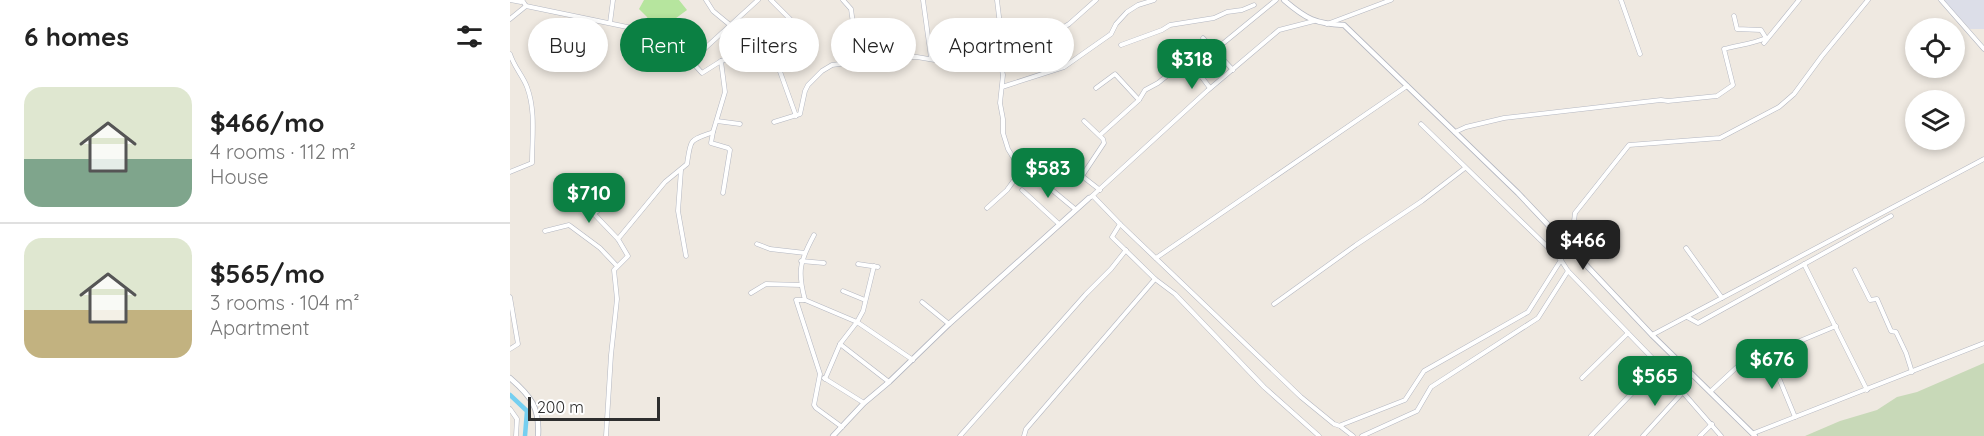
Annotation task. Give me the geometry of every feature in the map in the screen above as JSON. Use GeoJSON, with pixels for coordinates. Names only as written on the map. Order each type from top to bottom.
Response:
{"type":"FeatureCollection","features":[{"type":"Feature","properties":{"kind":"street"},"geometry":{"type":"LineString","coordinates":[[510,0],[522,1],[526,6],[620,25]]}},
{"type":"Feature","properties":{"kind":"street"},"geometry":{"type":"LineString","coordinates":[[610,23],[613,0]]}},
{"type":"Feature","properties":{"kind":"street"},"geometry":{"type":"LineString","coordinates":[[706,0],[722,18]]}},
{"type":"Feature","properties":{"kind":"street"},"geometry":{"type":"LineString","coordinates":[[738,18],[759,0]]}},
{"type":"Feature","properties":{"kind":"street"},"geometry":{"type":"LineString","coordinates":[[771,0],[789,18]]}},
{"type":"Feature","properties":{"kind":"street"},"geometry":{"type":"LineString","coordinates":[[843,0],[851,9],[852,18]]}},
{"type":"Feature","properties":{"kind":"street"},"geometry":{"type":"LineString","coordinates":[[923,0],[928,36]]}},
{"type":"Feature","properties":{"kind":"street"},"geometry":{"type":"LineString","coordinates":[[997,0],[999,18]]}},
{"type":"Feature","properties":{"kind":"street"},"geometry":{"type":"LineString","coordinates":[[1074,20],[1096,0]]}},
{"type":"Feature","properties":{"kind":"street"},"geometry":{"type":"LineString","coordinates":[[1002,87],[1064,67],[1111,34],[1116,24],[1127,12],[1138,4],[1154,0]]}},
{"type":"Feature","properties":{"kind":"street"},"geometry":{"type":"LineString","coordinates":[[1215,50],[1276,0]]}},
{"type":"Feature","properties":{"kind":"street"},"geometry":{"type":"LineString","coordinates":[[1284,0],[1314,21],[1344,25],[1518,192],[1652,335],[1755,435],[1984,343]]}},
{"type":"Feature","properties":{"kind":"street"},"geometry":{"type":"LineString","coordinates":[[1326,24],[1391,0]]}},
{"type":"Feature","properties":{"kind":"street"},"geometry":{"type":"LineString","coordinates":[[1621,0],[1640,54]]}},
{"type":"Feature","properties":{"kind":"street"},"geometry":{"type":"LineString","coordinates":[[1764,43],[1799,0]]}},
{"type":"Feature","properties":{"kind":"street"},"geometry":{"type":"LineString","coordinates":[[1558,236],[1574,221],[1575,213],[1629,145],[1720,138],[1779,107],[1794,94],[1868,0]]}},
{"type":"Feature","properties":{"kind":"street"},"geometry":{"type":"LineString","coordinates":[[1941,0],[1984,49]]}},
{"type":"Feature","properties":{"kind":"street"},"geometry":{"type":"LineString","coordinates":[[510,19],[526,6]]}},
{"type":"Feature","properties":{"kind":"street"},"geometry":{"type":"LineString","coordinates":[[1120,45],[1170,25],[1214,18],[1227,12],[1254,6]]}},
{"type":"Feature","properties":{"kind":"street"},"geometry":{"type":"LineString","coordinates":[[1455,132],[1504,118],[1717,96],[1733,85],[1724,49],[1744,43],[1753,44],[1766,38],[1761,30],[1737,29],[1734,16]]}},
{"type":"Feature","properties":{"kind":"street"},"geometry":{"type":"LineString","coordinates":[[833,436],[864,403],[913,360],[949,324],[1210,88],[1279,30],[1314,21]]}},
{"type":"Feature","properties":{"kind":"street"},"geometry":{"type":"LineString","coordinates":[[707,46],[719,35]]}},
{"type":"Feature","properties":{"kind":"street"},"geometry":{"type":"LineString","coordinates":[[1203,38],[1233,70]]}},
{"type":"Feature","properties":{"kind":"street"},"geometry":{"type":"LineString","coordinates":[[510,54],[514,66],[527,86],[532,111],[532,163],[510,172]]}},
{"type":"Feature","properties":{"kind":"street"},"geometry":{"type":"LineString","coordinates":[[774,122],[800,114],[808,85],[832,65],[892,57],[928,58]]}},
{"type":"Feature","properties":{"kind":"street"},"geometry":{"type":"LineString","coordinates":[[1100,135],[1139,100],[1145,90],[1158,83],[1188,59],[1210,88]]}},
{"type":"Feature","properties":{"kind":"street"},"geometry":{"type":"LineString","coordinates":[[722,72],[725,92],[711,143],[730,150],[723,193]]}},
{"type":"Feature","properties":{"kind":"street"},"geometry":{"type":"LineString","coordinates":[[780,72],[796,116]]}},
{"type":"Feature","properties":{"kind":"street"},"geometry":{"type":"LineString","coordinates":[[1001,72],[1000,103],[1003,133],[1008,149],[1017,164],[1040,177],[1075,209]]}},
{"type":"Feature","properties":{"kind":"street"},"geometry":{"type":"LineString","coordinates":[[1096,88],[1115,74],[1139,100]]}},
{"type":"Feature","properties":{"kind":"street"},"geometry":{"type":"LineString","coordinates":[[1156,258],[1407,86]]}},
{"type":"Feature","properties":{"kind":"street"},"geometry":{"type":"LineString","coordinates":[[717,121],[740,124]]}},
{"type":"Feature","properties":{"kind":"street"},"geometry":{"type":"LineString","coordinates":[[1082,176],[1104,143],[1100,135],[1084,121]]}},
{"type":"Feature","properties":{"kind":"street"},"geometry":{"type":"LineString","coordinates":[[1421,124],[1561,260],[1568,271],[1659,365],[1721,436]]}},
{"type":"Feature","properties":{"kind":"street"},"geometry":{"type":"LineString","coordinates":[[618,239],[665,182],[687,164],[690,143],[694,139],[713,132]]}},
{"type":"Feature","properties":{"kind":"street"},"geometry":{"type":"LineString","coordinates":[[987,208],[1007,189],[1031,157]]}},
{"type":"Feature","properties":{"kind":"street"},"geometry":{"type":"LineString","coordinates":[[1652,335],[1984,159]]}},
{"type":"Feature","properties":{"kind":"street"},"geometry":{"type":"LineString","coordinates":[[1274,304],[1422,201],[1465,168]]}},
{"type":"Feature","properties":{"kind":"street"},"geometry":{"type":"LineString","coordinates":[[681,170],[678,211],[686,256]]}},
{"type":"Feature","properties":{"kind":"street"},"geometry":{"type":"LineString","coordinates":[[1040,177],[1073,173],[1082,176],[1100,189]]}},
{"type":"Feature","properties":{"kind":"street"},"geometry":{"type":"LineString","coordinates":[[598,182],[601,208],[595,213],[618,239],[628,256],[614,270],[617,299],[606,436]]}},
{"type":"Feature","properties":{"kind":"street"},"geometry":{"type":"LineString","coordinates":[[1022,190],[1059,224]]}},
{"type":"Feature","properties":{"kind":"street"},"geometry":{"type":"LineString","coordinates":[[1091,197],[1301,397],[1334,424],[1353,436]]}},
{"type":"Feature","properties":{"kind":"street"},"geometry":{"type":"LineString","coordinates":[[1686,317],[1698,323],[1891,216]]}},
{"type":"Feature","properties":{"kind":"street"},"geometry":{"type":"LineString","coordinates":[[1120,224],[1112,237],[1155,279],[1175,294],[1264,387],[1318,436]]}},
{"type":"Feature","properties":{"kind":"street"},"geometry":{"type":"LineString","coordinates":[[545,231],[570,225],[600,248],[617,266]]}},
{"type":"Feature","properties":{"kind":"street"},"geometry":{"type":"LineString","coordinates":[[805,300],[799,273],[801,261],[814,235]]}},
{"type":"Feature","properties":{"kind":"street"},"geometry":{"type":"LineString","coordinates":[[757,244],[770,249],[805,253]]}},
{"type":"Feature","properties":{"kind":"street"},"geometry":{"type":"LineString","coordinates":[[1686,248],[1722,298]]}},
{"type":"Feature","properties":{"kind":"street"},"geometry":{"type":"LineString","coordinates":[[960,436],[1126,250]]}},
{"type":"Feature","properties":{"kind":"street"},"geometry":{"type":"LineString","coordinates":[[1340,426],[1405,400],[1424,371],[1528,312],[1561,260]]}},
{"type":"Feature","properties":{"kind":"street"},"geometry":{"type":"LineString","coordinates":[[801,261],[824,263]]}},
{"type":"Feature","properties":{"kind":"street"},"geometry":{"type":"LineString","coordinates":[[825,379],[840,344],[857,322],[876,267],[858,264]]}},
{"type":"Feature","properties":{"kind":"street"},"geometry":{"type":"LineString","coordinates":[[1804,264],[1866,390]]}},
{"type":"Feature","properties":{"kind":"street"},"geometry":{"type":"LineString","coordinates":[[1855,270],[1870,300],[1877,299],[1891,331],[1896,332],[1912,372]]}},
{"type":"Feature","properties":{"kind":"street"},"geometry":{"type":"LineString","coordinates":[[1362,436],[1417,411],[1431,387],[1538,318],[1568,271]]}},
{"type":"Feature","properties":{"kind":"street"},"geometry":{"type":"LineString","coordinates":[[1024,436],[1026,429],[1155,279]]}},
{"type":"Feature","properties":{"kind":"street"},"geometry":{"type":"LineString","coordinates":[[751,293],[766,285],[801,285]]}},
{"type":"Feature","properties":{"kind":"street"},"geometry":{"type":"LineString","coordinates":[[843,291],[865,300]]}},
{"type":"Feature","properties":{"kind":"street"},"geometry":{"type":"LineString","coordinates":[[510,297],[518,344],[510,349]]}},
{"type":"Feature","properties":{"kind":"street"},"geometry":{"type":"LineString","coordinates":[[864,403],[820,374],[796,300],[805,300],[857,322],[913,360]]}},
{"type":"Feature","properties":{"kind":"street"},"geometry":{"type":"LineString","coordinates":[[922,302],[949,324]]}},
{"type":"Feature","properties":{"kind":"street"},"geometry":{"type":"LineString","coordinates":[[1711,392],[1737,367],[1836,326]]}},
{"type":"Feature","properties":{"kind":"street"},"geometry":{"type":"LineString","coordinates":[[1582,378],[1628,333]]}},
{"type":"Feature","properties":{"kind":"street"},"geometry":{"type":"LineString","coordinates":[[840,344],[889,382]]}},
{"type":"Feature","properties":{"kind":"street"},"geometry":{"type":"LineString","coordinates":[[1769,354],[1795,417]]}},
{"type":"Feature","properties":{"kind":"street"},"geometry":{"type":"LineString","coordinates":[[1591,436],[1659,365]]}},
{"type":"Feature","properties":{"kind":"street"},"geometry":{"type":"LineString","coordinates":[[820,374],[814,405],[842,427]]}},
{"type":"Feature","properties":{"kind":"street"},"geometry":{"type":"LineString","coordinates":[[510,378],[525,390],[536,407],[538,436]]}},
{"type":"Feature","properties":{"kind":"street"},"geometry":{"type":"LineString","coordinates":[[1643,436],[1683,392]]}},
{"type":"Feature","properties":{"kind":"street"},"geometry":{"type":"LineString","coordinates":[[510,409],[517,419],[516,436]]}},
{"type":"Feature","properties":{"kind":"street"},"geometry":{"type":"LineString","coordinates":[[1700,436],[1712,424]]}},
{"type":"Feature","properties":{"kind":"shaded area"},"geometry":{"type":"Polygon","coordinates":[[[1942,0],[1984,0],[1984,29],[1970,29],[1965,24],[1965,18],[1959,18],[1942,0]]]}},
{"type":"Feature","properties":{"kind":"green space"},"geometry":{"type":"Polygon","coordinates":[[[644,0],[679,0],[687,10],[676,18],[647,18],[639,9],[644,0]]]}},
{"type":"Feature","properties":{"kind":"green space"},"geometry":{"type":"Polygon","coordinates":[[[1984,363],[1984,436],[1805,436],[1840,421],[1877,410],[1897,397],[1917,392],[1984,363]]]}},
{"type":"Feature","properties":{"kind":"waterway"},"geometry":{"type":"LineString","coordinates":[[510,395],[527,411],[525,436]]}}]}
